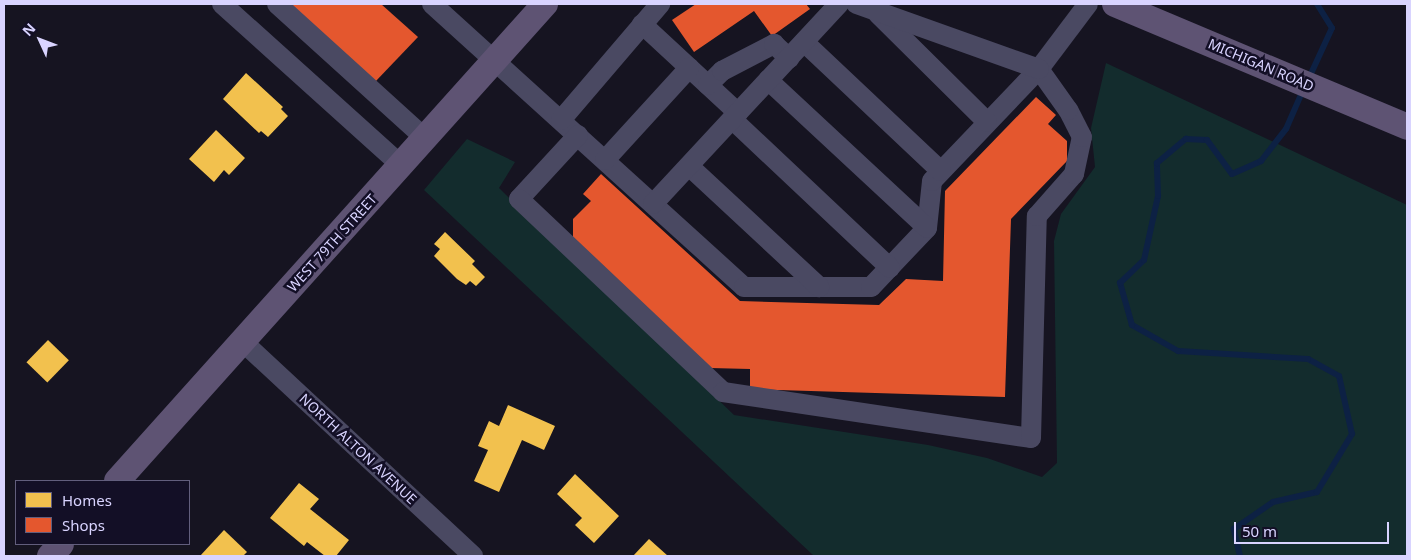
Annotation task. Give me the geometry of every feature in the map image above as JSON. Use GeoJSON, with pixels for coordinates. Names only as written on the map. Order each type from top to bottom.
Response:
{"type":"FeatureCollection","features":[{"type":"Feature","properties":{"kind":"main road","name":"WEST 79TH STREET"},"geometry":{"type":"LineString","coordinates":[[119,480],[545,4]]}},
{"type":"Feature","properties":{"kind":"main road","name":"MICHIGAN ROAD"},"geometry":{"type":"LineString","coordinates":[[1115,4],[1407,126]]}},
{"type":"Feature","properties":{"kind":"main road"},"geometry":{"type":"LineString","coordinates":[[50,556],[60,545]]}},
{"type":"Feature","properties":{"kind":"street"},"geometry":{"type":"LineString","coordinates":[[222,4],[401,165]]}},
{"type":"Feature","properties":{"kind":"street"},"geometry":{"type":"LineString","coordinates":[[277,4],[425,138]]}},
{"type":"Feature","properties":{"kind":"street"},"geometry":{"type":"LineString","coordinates":[[561,120],[660,4]]}},
{"type":"Feature","properties":{"kind":"street"},"geometry":{"type":"LineString","coordinates":[[653,204],[839,4]]}},
{"type":"Feature","properties":{"kind":"street"},"geometry":{"type":"LineString","coordinates":[[440,6],[495,60],[744,287],[871,287],[927,228],[932,182],[1039,69],[1088,4]]}},
{"type":"Feature","properties":{"kind":"street"},"geometry":{"type":"LineString","coordinates":[[578,135],[519,199],[724,392],[1030,438],[1037,216],[1074,174],[1082,137],[1068,110],[1039,69],[865,6]]}},
{"type":"Feature","properties":{"kind":"street"},"geometry":{"type":"LineString","coordinates":[[865,6],[987,122]]}},
{"type":"Feature","properties":{"kind":"street"},"geometry":{"type":"LineString","coordinates":[[642,24],[708,86],[735,116],[890,268]]}},
{"type":"Feature","properties":{"kind":"street"},"geometry":{"type":"LineString","coordinates":[[804,42],[941,171]]}},
{"type":"Feature","properties":{"kind":"street"},"geometry":{"type":"LineString","coordinates":[[708,86],[722,71],[774,44],[789,58]]}},
{"type":"Feature","properties":{"kind":"street"},"geometry":{"type":"LineString","coordinates":[[605,160],[689,68]]}},
{"type":"Feature","properties":{"kind":"street"},"geometry":{"type":"LineString","coordinates":[[768,80],[927,228]]}},
{"type":"Feature","properties":{"kind":"street"},"geometry":{"type":"LineString","coordinates":[[689,166],[819,287]]}},
{"type":"Feature","properties":{"kind":"street","name":"NORTH ALTON AVENUE"},"geometry":{"type":"LineString","coordinates":[[243,342],[473,556]]}},
{"type":"Feature","properties":{"kind":"green space"},"geometry":{"type":"Polygon","coordinates":[[[1106,63],[1407,205],[1407,556],[814,556],[424,190],[467,139],[515,162],[499,188],[734,415],[928,445],[987,458],[1042,477],[1057,463],[1054,241],[1061,214],[1095,167],[1091,128],[1106,63]]]}},
{"type":"Feature","properties":{"kind":"building: Homes"},"geometry":{"type":"Polygon","coordinates":[[[246,73],[283,107],[281,109],[288,116],[268,137],[261,131],[259,133],[223,99],[246,73]]]}},
{"type":"Feature","properties":{"kind":"building: Homes"},"geometry":{"type":"Polygon","coordinates":[[[216,130],[245,158],[229,175],[224,170],[214,182],[189,159],[216,130]]]}},
{"type":"Feature","properties":{"kind":"building: Homes"},"geometry":{"type":"Polygon","coordinates":[[[445,232],[475,261],[472,264],[485,277],[476,286],[470,281],[466,285],[457,279],[434,256],[440,249],[434,244],[445,232]]]}},
{"type":"Feature","properties":{"kind":"building: Homes"},"geometry":{"type":"Polygon","coordinates":[[[48,340],[69,360],[47,382],[26,362],[48,340]]]}},
{"type":"Feature","properties":{"kind":"building: Homes"},"geometry":{"type":"Polygon","coordinates":[[[508,405],[555,426],[544,450],[522,440],[499,492],[474,481],[488,450],[478,446],[489,421],[499,426],[508,405]]]}},
{"type":"Feature","properties":{"kind":"building: Homes"},"geometry":{"type":"Polygon","coordinates":[[[575,474],[619,516],[594,543],[575,525],[582,518],[557,494],[575,474]]]}},
{"type":"Feature","properties":{"kind":"building: Homes"},"geometry":{"type":"Polygon","coordinates":[[[299,483],[319,499],[310,509],[349,540],[336,556],[325,556],[307,542],[304,546],[270,518],[299,483]]]}},
{"type":"Feature","properties":{"kind":"building: Homes"},"geometry":{"type":"Polygon","coordinates":[[[224,530],[247,552],[243,556],[200,556],[224,530]]]}},
{"type":"Feature","properties":{"kind":"building: Homes"},"geometry":{"type":"Polygon","coordinates":[[[649,539],[668,556],[633,556],[649,539]]]}},
{"type":"Feature","properties":{"kind":"building: Shops"},"geometry":{"type":"Polygon","coordinates":[[[288,4],[381,4],[418,37],[375,82],[288,4]]]}},
{"type":"Feature","properties":{"kind":"building: Shops"},"geometry":{"type":"Polygon","coordinates":[[[696,4],[806,4],[810,9],[772,36],[754,11],[694,52],[672,20],[696,4]]]}},
{"type":"Feature","properties":{"kind":"building: Shops"},"geometry":{"type":"Polygon","coordinates":[[[1036,97],[1056,115],[1048,124],[1067,141],[1067,161],[1011,219],[1005,397],[750,389],[750,369],[710,368],[573,240],[573,219],[591,201],[583,194],[601,174],[740,301],[879,305],[906,279],[943,281],[945,191],[1036,97]]]}},
{"type":"Feature","properties":{"kind":"waterway"},"geometry":{"type":"LineString","coordinates":[[1309,78],[1332,28],[1317,4]]}},
{"type":"Feature","properties":{"kind":"waterway"},"geometry":{"type":"LineString","coordinates":[[1240,556],[1234,529],[1273,502],[1317,492],[1352,434],[1339,376],[1308,359],[1178,351],[1132,325],[1120,283],[1144,260],[1158,196],[1157,163],[1186,139],[1207,140],[1232,174],[1261,161],[1286,129],[1303,90]]}}]}
